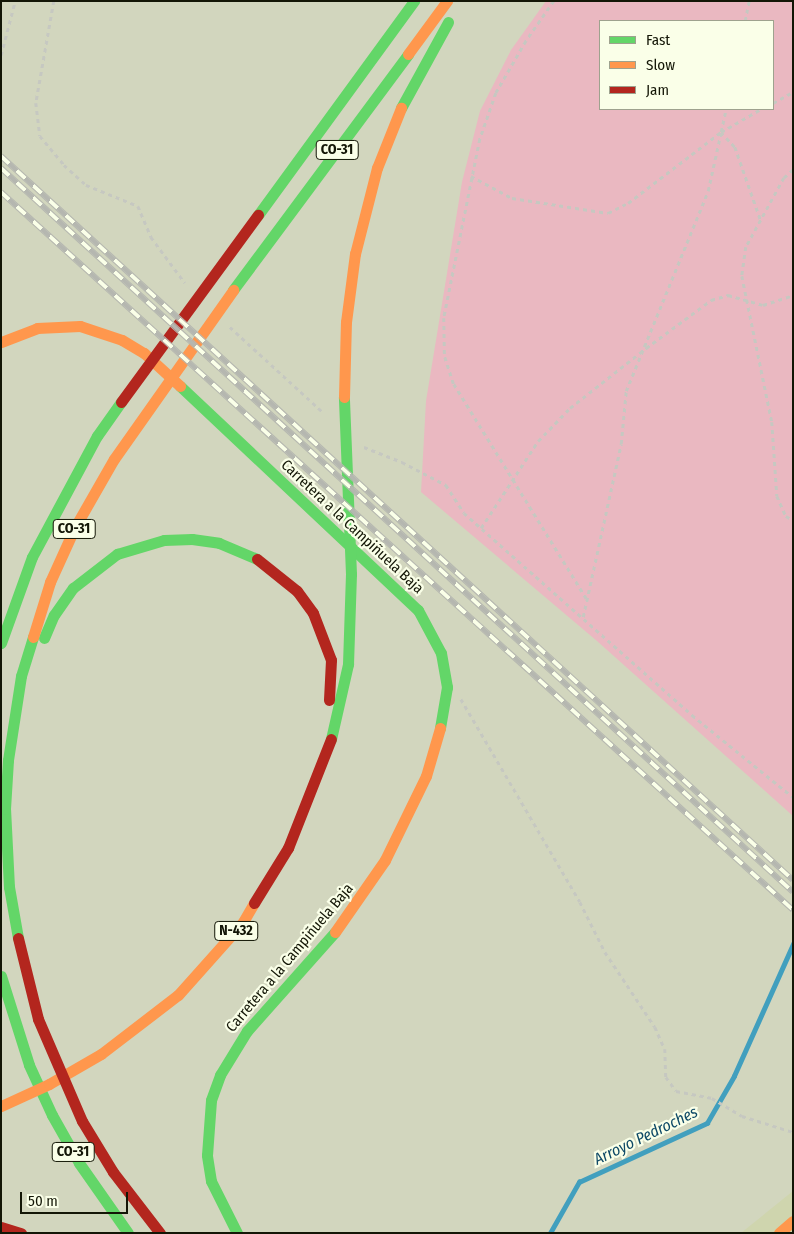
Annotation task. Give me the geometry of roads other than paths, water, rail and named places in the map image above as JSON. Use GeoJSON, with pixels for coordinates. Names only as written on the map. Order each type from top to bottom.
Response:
{"type":"FeatureCollection","features":[{"type":"Feature","properties":{"kind":"main road","name":"CO-31"},"geometry":{"type":"LineString","coordinates":[[1,643],[32,557],[66,490],[138,376],[414,1]]}},
{"type":"Feature","properties":{"kind":"main road","name":"CO-31"},"geometry":{"type":"LineString","coordinates":[[160,1233],[134,1201],[82,1121],[38,1019],[21,955],[9,887],[5,809],[8,760],[21,676],[47,590],[75,527],[114,459],[227,299],[447,1]]}},
{"type":"Feature","properties":{"kind":"main road"},"geometry":{"type":"LineString","coordinates":[[320,768],[335,729],[348,664],[351,574],[343,415],[346,322],[355,254],[377,168],[407,93],[458,9]]}},
{"type":"Feature","properties":{"kind":"main road","name":"Carretera a la Campiñuela Baja"},"geometry":{"type":"LineString","coordinates":[[1,342],[38,328],[80,326],[122,340],[144,353],[395,585],[418,610],[441,653],[447,687],[437,745],[426,776],[385,860],[335,932],[247,1031],[220,1074],[211,1100],[207,1146],[211,1181],[221,1206],[237,1233]]}},
{"type":"Feature","properties":{"kind":"main road"},"geometry":{"type":"LineString","coordinates":[[21,676],[38,652],[54,615],[73,588],[94,569],[117,554],[164,540],[192,539],[219,543],[246,553],[272,568],[313,612],[326,640],[331,681],[320,768]]}},
{"type":"Feature","properties":{"kind":"main road","name":"N-432"},"geometry":{"type":"LineString","coordinates":[[1,1106],[49,1084],[101,1054],[178,995],[243,922],[288,848],[320,768]]}},
{"type":"Feature","properties":{"kind":"main road","name":"CO-31"},"geometry":{"type":"LineString","coordinates":[[1,976],[29,1065],[52,1115],[79,1164],[128,1233]]}},
{"type":"Feature","properties":{"kind":"main road"},"geometry":{"type":"LineString","coordinates":[[778,1233],[793,1221]]}},
{"type":"Feature","properties":{"kind":"main road"},"geometry":{"type":"LineString","coordinates":[[1,1227],[21,1233]]}},
{"type":"Feature","properties":{"kind":"waterway","name":"Arroyo Pedroches"},"geometry":{"type":"LineString","coordinates":[[550,1233],[579,1182],[707,1123],[734,1076],[793,944]]}},
{"type":"Feature","properties":{"kind":"railway"},"geometry":{"type":"LineString","coordinates":[[1,156],[793,880]]}},
{"type":"Feature","properties":{"kind":"railway"},"geometry":{"type":"LineString","coordinates":[[1,168],[793,892]]}},
{"type":"Feature","properties":{"kind":"railway"},"geometry":{"type":"LineString","coordinates":[[1,192],[793,910]]}}]}
